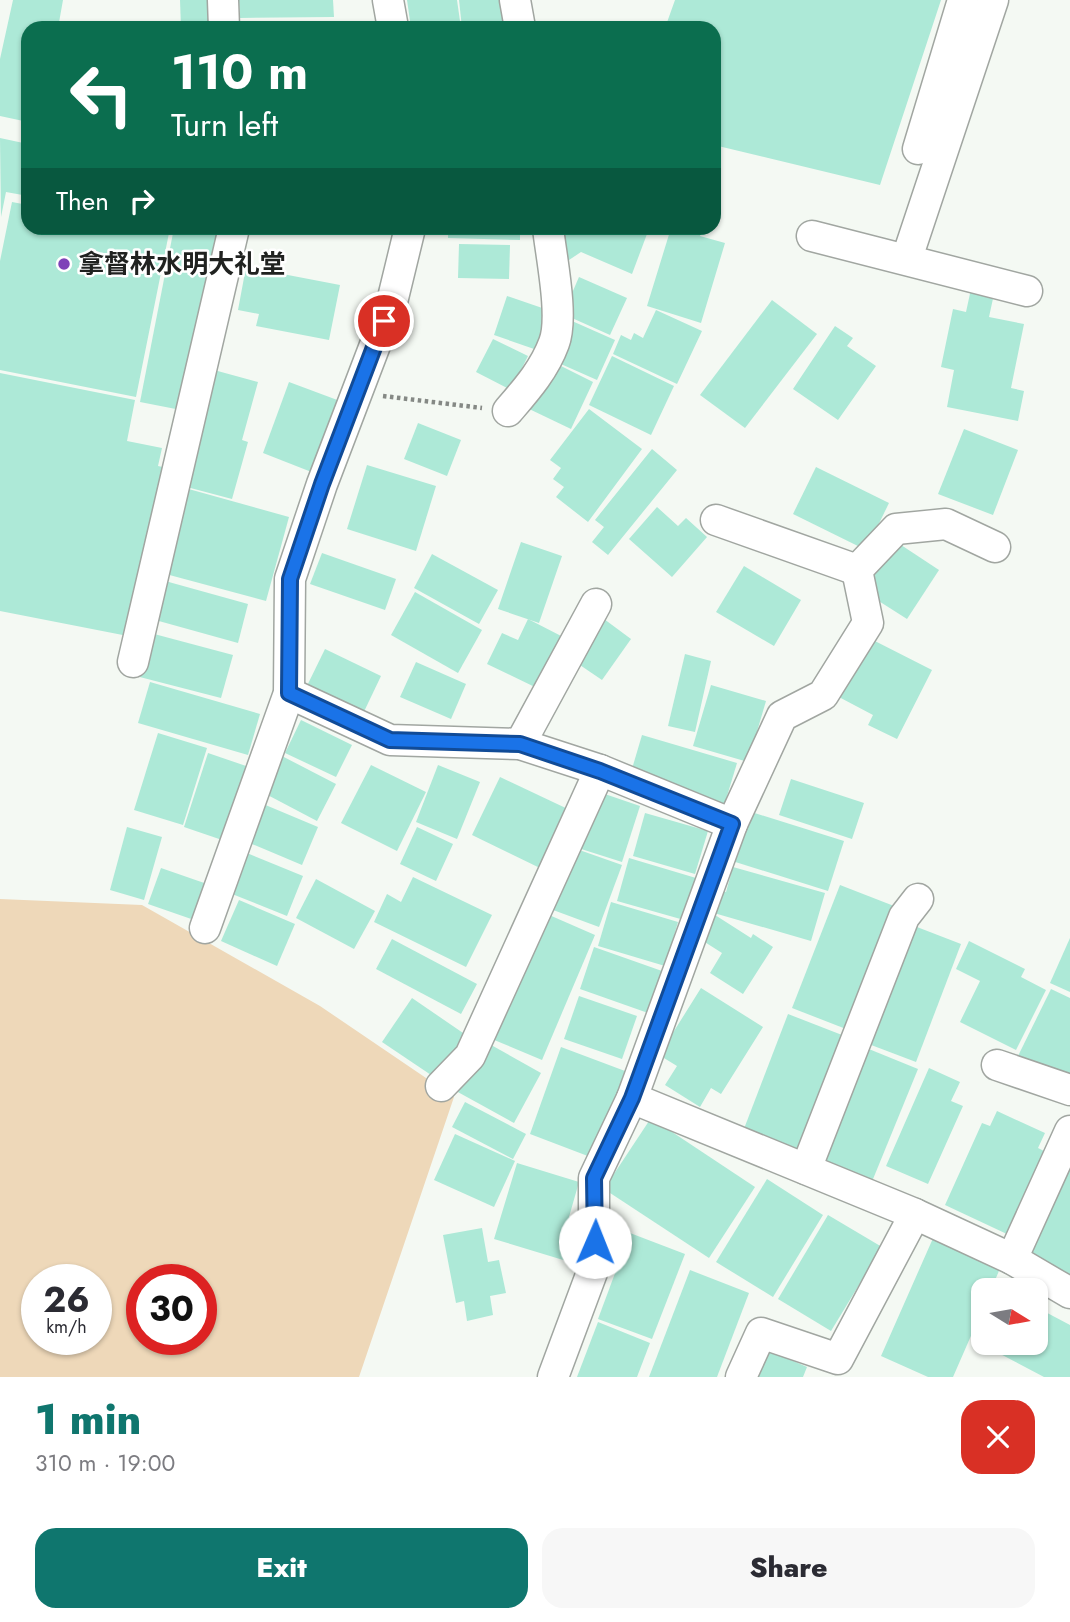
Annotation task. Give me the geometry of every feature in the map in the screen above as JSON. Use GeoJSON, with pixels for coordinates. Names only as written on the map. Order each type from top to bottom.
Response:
{"type":"FeatureCollection","features":[{"type":"Feature","properties":{"kind":"street"},"geometry":{"type":"LineString","coordinates":[[223,0],[224,21]]}},
{"type":"Feature","properties":{"kind":"street"},"geometry":{"type":"LineString","coordinates":[[388,0],[392,21]]}},
{"type":"Feature","properties":{"kind":"street"},"geometry":{"type":"LineString","coordinates":[[515,0],[519,21]]}},
{"type":"Feature","properties":{"kind":"street"},"geometry":{"type":"LineString","coordinates":[[918,149],[963,0]]}},
{"type":"Feature","properties":{"kind":"street"},"geometry":{"type":"LineString","coordinates":[[906,258],[993,0]]}},
{"type":"Feature","properties":{"kind":"street"},"geometry":{"type":"LineString","coordinates":[[133,662],[232,235]]}},
{"type":"Feature","properties":{"kind":"street"},"geometry":{"type":"LineString","coordinates":[[205,928],[289,693],[290,579],[322,484],[393,298],[408,235]]}},
{"type":"Feature","properties":{"kind":"street"},"geometry":{"type":"LineString","coordinates":[[508,411],[533,383],[555,341],[556,296],[549,235]]}},
{"type":"Feature","properties":{"kind":"street"},"geometry":{"type":"LineString","coordinates":[[812,236],[1027,291]]}},
{"type":"Feature","properties":{"kind":"street"},"geometry":{"type":"LineString","coordinates":[[716,520],[858,570]]}},
{"type":"Feature","properties":{"kind":"street"},"geometry":{"type":"LineString","coordinates":[[858,570],[896,529],[946,524],[995,547]]}},
{"type":"Feature","properties":{"kind":"street"},"geometry":{"type":"LineString","coordinates":[[553,1377],[594,1267],[594,1178],[632,1098],[732,824],[782,716],[823,695],[868,623],[858,570]]}},
{"type":"Feature","properties":{"kind":"street"},"geometry":{"type":"LineString","coordinates":[[520,744],[596,604]]}},
{"type":"Feature","properties":{"kind":"street"},"geometry":{"type":"LineString","coordinates":[[289,693],[390,740],[520,744],[600,771],[732,824]]}},
{"type":"Feature","properties":{"kind":"street"},"geometry":{"type":"LineString","coordinates":[[441,1086],[470,1056],[600,771]]}},
{"type":"Feature","properties":{"kind":"street"},"geometry":{"type":"LineString","coordinates":[[806,1170],[904,917],[918,899]]}},
{"type":"Feature","properties":{"kind":"street"},"geometry":{"type":"LineString","coordinates":[[997,1065],[1070,1090]]}},
{"type":"Feature","properties":{"kind":"street"},"geometry":{"type":"LineString","coordinates":[[632,1098],[915,1214],[1012,1259],[1070,1293]]}},
{"type":"Feature","properties":{"kind":"street"},"geometry":{"type":"LineString","coordinates":[[1012,1259],[1070,1131]]}},
{"type":"Feature","properties":{"kind":"street"},"geometry":{"type":"LineString","coordinates":[[741,1377],[761,1334],[838,1368],[915,1214]]}},
{"type":"Feature","properties":{"kind":"path"},"geometry":{"type":"LineString","coordinates":[[357,393],[508,411]]}},
{"type":"Feature","properties":{"kind":"shaded area"},"geometry":{"type":"Polygon","coordinates":[[[0,899],[142,905],[320,1006],[454,1097],[359,1377],[0,1377],[0,899]]]}},
{"type":"Feature","properties":{"kind":"building"},"geometry":{"type":"Polygon","coordinates":[[[13,0],[63,0],[59,21],[21,21],[21,120],[0,116],[0,59],[13,0]]]}},
{"type":"Feature","properties":{"kind":"building"},"geometry":{"type":"Polygon","coordinates":[[[180,0],[222,0],[222,21],[181,21],[180,0]]]}},
{"type":"Feature","properties":{"kind":"building"},"geometry":{"type":"Polygon","coordinates":[[[239,0],[333,0],[334,17],[240,18],[239,0]]]}},
{"type":"Feature","properties":{"kind":"building"},"geometry":{"type":"Polygon","coordinates":[[[407,0],[457,0],[460,21],[410,21],[407,0]]]}},
{"type":"Feature","properties":{"kind":"building"},"geometry":{"type":"Polygon","coordinates":[[[459,0],[507,0],[509,21],[461,21],[459,0]]]}},
{"type":"Feature","properties":{"kind":"building"},"geometry":{"type":"Polygon","coordinates":[[[675,0],[941,0],[880,185],[721,147],[721,21],[668,21],[675,0]]]}},
{"type":"Feature","properties":{"kind":"building"},"geometry":{"type":"Polygon","coordinates":[[[0,138],[21,142],[21,195],[6,192],[1,217],[0,138]]]}},
{"type":"Feature","properties":{"kind":"building"},"geometry":{"type":"Polygon","coordinates":[[[12,202],[21,204],[21,235],[169,235],[136,397],[0,370],[0,261],[12,202]]]}},
{"type":"Feature","properties":{"kind":"building"},"geometry":{"type":"Polygon","coordinates":[[[173,235],[222,235],[186,411],[140,402],[173,235]]]}},
{"type":"Feature","properties":{"kind":"building"},"geometry":{"type":"Polygon","coordinates":[[[448,235],[520,235],[520,240],[448,238],[448,235]]]}},
{"type":"Feature","properties":{"kind":"building"},"geometry":{"type":"Polygon","coordinates":[[[563,235],[647,235],[632,274],[581,252],[569,260],[559,243],[563,235]]]}},
{"type":"Feature","properties":{"kind":"building"},"geometry":{"type":"Polygon","coordinates":[[[669,235],[700,235],[725,243],[701,323],[647,306],[669,235]]]}},
{"type":"Feature","properties":{"kind":"building"},"geometry":{"type":"Polygon","coordinates":[[[459,244],[510,245],[509,279],[458,278],[459,244]]]}},
{"type":"Feature","properties":{"kind":"building"},"geometry":{"type":"Polygon","coordinates":[[[246,267],[340,285],[329,340],[256,326],[259,314],[238,310],[246,267]]]}},
{"type":"Feature","properties":{"kind":"building"},"geometry":{"type":"Polygon","coordinates":[[[579,277],[627,298],[610,335],[563,314],[579,277]]]}},
{"type":"Feature","properties":{"kind":"building"},"geometry":{"type":"Polygon","coordinates":[[[971,289],[994,294],[989,317],[1024,324],[1011,388],[1024,391],[1018,421],[947,407],[954,370],[941,367],[953,309],[966,312],[971,289]]]}},
{"type":"Feature","properties":{"kind":"building"},"geometry":{"type":"Polygon","coordinates":[[[507,296],[551,311],[537,350],[494,335],[507,296]]]}},
{"type":"Feature","properties":{"kind":"building"},"geometry":{"type":"Polygon","coordinates":[[[772,300],[817,334],[745,428],[700,395],[772,300]]]}},
{"type":"Feature","properties":{"kind":"building"},"geometry":{"type":"Polygon","coordinates":[[[656,310],[702,331],[677,384],[613,354],[621,335],[631,340],[634,333],[643,338],[656,310]]]}},
{"type":"Feature","properties":{"kind":"building"},"geometry":{"type":"Polygon","coordinates":[[[563,317],[615,340],[597,380],[545,357],[563,317]]]}},
{"type":"Feature","properties":{"kind":"building"},"geometry":{"type":"Polygon","coordinates":[[[835,326],[853,338],[847,346],[876,366],[838,420],[793,389],[835,326]]]}},
{"type":"Feature","properties":{"kind":"building"},"geometry":{"type":"Polygon","coordinates":[[[493,339],[528,356],[511,390],[476,372],[493,339]]]}},
{"type":"Feature","properties":{"kind":"building"},"geometry":{"type":"Polygon","coordinates":[[[612,356],[674,386],[651,435],[589,405],[612,356]]]}},
{"type":"Feature","properties":{"kind":"building"},"geometry":{"type":"Polygon","coordinates":[[[547,359],[593,382],[571,429],[525,407],[547,359]]]}},
{"type":"Feature","properties":{"kind":"building"},"geometry":{"type":"Polygon","coordinates":[[[214,370],[258,382],[242,440],[248,442],[232,499],[183,486],[214,370]]]}},
{"type":"Feature","properties":{"kind":"building"},"geometry":{"type":"Polygon","coordinates":[[[0,373],[135,400],[127,441],[162,448],[158,466],[172,469],[138,638],[0,611],[0,373]]]}},
{"type":"Feature","properties":{"kind":"building"},"geometry":{"type":"Polygon","coordinates":[[[289,382],[340,401],[314,473],[263,453],[289,382]]]}},
{"type":"Feature","properties":{"kind":"building"},"geometry":{"type":"Polygon","coordinates":[[[589,409],[642,449],[588,522],[556,497],[564,487],[553,479],[561,468],[550,460],[589,409]]]}},
{"type":"Feature","properties":{"kind":"building"},"geometry":{"type":"Polygon","coordinates":[[[418,423],[461,440],[447,476],[404,459],[418,423]]]}},
{"type":"Feature","properties":{"kind":"building"},"geometry":{"type":"Polygon","coordinates":[[[964,429],[1018,450],[993,515],[938,494],[964,429]]]}},
{"type":"Feature","properties":{"kind":"building"},"geometry":{"type":"Polygon","coordinates":[[[652,449],[677,470],[608,555],[592,542],[604,527],[595,520],[652,449]]]}},
{"type":"Feature","properties":{"kind":"building"},"geometry":{"type":"Polygon","coordinates":[[[367,465],[436,486],[416,551],[347,529],[367,465]]]}},
{"type":"Feature","properties":{"kind":"building"},"geometry":{"type":"Polygon","coordinates":[[[816,467],[889,503],[866,550],[793,514],[816,467]]]}},
{"type":"Feature","properties":{"kind":"building"},"geometry":{"type":"Polygon","coordinates":[[[185,488],[289,517],[266,601],[162,573],[185,488]]]}},
{"type":"Feature","properties":{"kind":"building"},"geometry":{"type":"Polygon","coordinates":[[[657,507],[678,526],[686,518],[707,537],[672,577],[629,539],[657,507]]]}},
{"type":"Feature","properties":{"kind":"building"},"geometry":{"type":"Polygon","coordinates":[[[895,541],[939,570],[907,619],[863,591],[895,541]]]}},
{"type":"Feature","properties":{"kind":"building"},"geometry":{"type":"Polygon","coordinates":[[[521,542],[562,556],[539,623],[498,609],[521,542]]]}},
{"type":"Feature","properties":{"kind":"building"},"geometry":{"type":"Polygon","coordinates":[[[322,553],[396,579],[385,610],[310,584],[322,553]]]}},
{"type":"Feature","properties":{"kind":"building"},"geometry":{"type":"Polygon","coordinates":[[[432,554],[498,590],[479,624],[414,588],[432,554]]]}},
{"type":"Feature","properties":{"kind":"building"},"geometry":{"type":"Polygon","coordinates":[[[744,566],[801,600],[774,646],[716,612],[744,566]]]}},
{"type":"Feature","properties":{"kind":"building"},"geometry":{"type":"Polygon","coordinates":[[[158,579],[248,604],[238,643],[148,618],[158,579]]]}},
{"type":"Feature","properties":{"kind":"building"},"geometry":{"type":"Polygon","coordinates":[[[415,592],[482,630],[458,673],[391,635],[415,592]]]}},
{"type":"Feature","properties":{"kind":"building"},"geometry":{"type":"Polygon","coordinates":[[[528,619],[567,639],[541,690],[487,664],[502,633],[518,640],[528,619]]]}},
{"type":"Feature","properties":{"kind":"building"},"geometry":{"type":"Polygon","coordinates":[[[604,619],[631,639],[602,680],[574,661],[604,619]]]}},
{"type":"Feature","properties":{"kind":"building"},"geometry":{"type":"Polygon","coordinates":[[[143,631],[233,655],[221,698],[132,675],[143,631]]]}},
{"type":"Feature","properties":{"kind":"building"},"geometry":{"type":"Polygon","coordinates":[[[867,637],[932,670],[897,739],[868,725],[873,715],[837,696],[867,637]]]}},
{"type":"Feature","properties":{"kind":"building"},"geometry":{"type":"Polygon","coordinates":[[[325,649],[381,676],[360,720],[303,694],[325,649]]]}},
{"type":"Feature","properties":{"kind":"building"},"geometry":{"type":"Polygon","coordinates":[[[685,654],[711,661],[695,732],[668,726],[685,654]]]}},
{"type":"Feature","properties":{"kind":"building"},"geometry":{"type":"Polygon","coordinates":[[[416,662],[466,684],[451,719],[400,697],[416,662]]]}},
{"type":"Feature","properties":{"kind":"building"},"geometry":{"type":"Polygon","coordinates":[[[150,682],[260,714],[248,755],[138,723],[150,682]]]}},
{"type":"Feature","properties":{"kind":"building"},"geometry":{"type":"Polygon","coordinates":[[[711,685],[766,701],[748,762],[693,746],[711,685]]]}},
{"type":"Feature","properties":{"kind":"building"},"geometry":{"type":"Polygon","coordinates":[[[301,720],[352,745],[336,777],[285,753],[301,720]]]}},
{"type":"Feature","properties":{"kind":"building"},"geometry":{"type":"Polygon","coordinates":[[[158,733],[207,748],[183,825],[134,810],[158,733]]]}},
{"type":"Feature","properties":{"kind":"building"},"geometry":{"type":"Polygon","coordinates":[[[642,735],[737,763],[724,806],[629,779],[642,735]]]}},
{"type":"Feature","properties":{"kind":"building"},"geometry":{"type":"Polygon","coordinates":[[[208,753],[249,767],[225,841],[184,827],[208,753]]]}},
{"type":"Feature","properties":{"kind":"building"},"geometry":{"type":"Polygon","coordinates":[[[280,755],[336,784],[317,821],[260,791],[280,755]]]}},
{"type":"Feature","properties":{"kind":"building"},"geometry":{"type":"Polygon","coordinates":[[[371,765],[426,792],[397,851],[341,823],[371,765]]]}},
{"type":"Feature","properties":{"kind":"building"},"geometry":{"type":"Polygon","coordinates":[[[438,765],[480,782],[457,839],[416,822],[438,765]]]}},
{"type":"Feature","properties":{"kind":"building"},"geometry":{"type":"Polygon","coordinates":[[[500,777],[572,811],[544,870],[472,835],[500,777]]]}},
{"type":"Feature","properties":{"kind":"building"},"geometry":{"type":"Polygon","coordinates":[[[791,779],[864,803],[852,839],[779,815],[791,779]]]}},
{"type":"Feature","properties":{"kind":"building"},"geometry":{"type":"Polygon","coordinates":[[[596,791],[640,806],[622,862],[578,848],[596,791]]]}},
{"type":"Feature","properties":{"kind":"building"},"geometry":{"type":"Polygon","coordinates":[[[256,801],[318,827],[302,865],[240,839],[256,801]]]}},
{"type":"Feature","properties":{"kind":"building"},"geometry":{"type":"Polygon","coordinates":[[[745,810],[844,841],[828,891],[729,860],[745,810]]]}},
{"type":"Feature","properties":{"kind":"building"},"geometry":{"type":"Polygon","coordinates":[[[645,813],[708,831],[695,874],[633,856],[645,813]]]}},
{"type":"Feature","properties":{"kind":"building"},"geometry":{"type":"Polygon","coordinates":[[[127,827],[162,837],[144,900],[110,890],[127,827]]]}},
{"type":"Feature","properties":{"kind":"building"},"geometry":{"type":"Polygon","coordinates":[[[417,827],[453,844],[436,881],[400,864],[417,827]]]}},
{"type":"Feature","properties":{"kind":"building"},"geometry":{"type":"Polygon","coordinates":[[[568,846],[622,865],[599,927],[545,907],[568,846]]]}},
{"type":"Feature","properties":{"kind":"building"},"geometry":{"type":"Polygon","coordinates":[[[237,849],[303,876],[287,916],[222,890],[237,849]]]}},
{"type":"Feature","properties":{"kind":"building"},"geometry":{"type":"Polygon","coordinates":[[[629,858],[696,878],[684,920],[617,901],[629,858]]]}},
{"type":"Feature","properties":{"kind":"building"},"geometry":{"type":"Polygon","coordinates":[[[733,867],[825,893],[811,941],[707,911],[714,888],[726,892],[733,867]]]}},
{"type":"Feature","properties":{"kind":"building"},"geometry":{"type":"Polygon","coordinates":[[[161,868],[210,885],[197,921],[148,904],[161,868]]]}},
{"type":"Feature","properties":{"kind":"building"},"geometry":{"type":"Polygon","coordinates":[[[413,877],[492,915],[466,967],[374,922],[387,894],[401,902],[413,877]]]}},
{"type":"Feature","properties":{"kind":"building"},"geometry":{"type":"Polygon","coordinates":[[[316,879],[375,911],[354,949],[296,918],[316,879]]]}},
{"type":"Feature","properties":{"kind":"building"},"geometry":{"type":"Polygon","coordinates":[[[840,885],[894,906],[846,1029],[792,1008],[840,885]]]}},
{"type":"Feature","properties":{"kind":"building"},"geometry":{"type":"Polygon","coordinates":[[[239,900],[295,924],[277,966],[221,941],[239,900]]]}},
{"type":"Feature","properties":{"kind":"building"},"geometry":{"type":"Polygon","coordinates":[[[611,902],[678,922],[665,966],[598,946],[611,902]]]}},
{"type":"Feature","properties":{"kind":"building"},"geometry":{"type":"Polygon","coordinates":[[[540,911],[595,935],[542,1060],[487,1037],[540,911]]]}},
{"type":"Feature","properties":{"kind":"building"},"geometry":{"type":"Polygon","coordinates":[[[715,915],[751,938],[753,934],[773,947],[743,994],[710,973],[722,953],[700,939],[715,915]]]}},
{"type":"Feature","properties":{"kind":"building"},"geometry":{"type":"Polygon","coordinates":[[[904,922],[961,944],[916,1062],[858,1040],[904,922]]]}},
{"type":"Feature","properties":{"kind":"building"},"geometry":{"type":"Polygon","coordinates":[[[1070,938],[1070,992],[1050,983],[1070,938]]]}},
{"type":"Feature","properties":{"kind":"building"},"geometry":{"type":"Polygon","coordinates":[[[392,939],[477,984],[461,1014],[376,969],[392,939]]]}},
{"type":"Feature","properties":{"kind":"building"},"geometry":{"type":"Polygon","coordinates":[[[969,941],[1025,969],[1021,977],[1046,990],[1016,1050],[960,1022],[980,981],[956,969],[969,941]]]}},
{"type":"Feature","properties":{"kind":"building"},"geometry":{"type":"Polygon","coordinates":[[[594,947],[662,971],[648,1013],[580,989],[594,947]]]}},
{"type":"Feature","properties":{"kind":"building"},"geometry":{"type":"Polygon","coordinates":[[[701,988],[763,1027],[721,1094],[711,1088],[700,1107],[665,1085],[677,1066],[659,1055],[701,988]]]}},
{"type":"Feature","properties":{"kind":"building"},"geometry":{"type":"Polygon","coordinates":[[[1051,989],[1070,998],[1070,1082],[1018,1056],[1051,989]]]}},
{"type":"Feature","properties":{"kind":"building"},"geometry":{"type":"Polygon","coordinates":[[[579,996],[637,1016],[622,1059],[564,1039],[579,996]]]}},
{"type":"Feature","properties":{"kind":"building"},"geometry":{"type":"Polygon","coordinates":[[[412,998],[466,1035],[437,1079],[382,1042],[412,998]]]}},
{"type":"Feature","properties":{"kind":"building"},"geometry":{"type":"Polygon","coordinates":[[[788,1014],[842,1035],[796,1155],[742,1134],[788,1014]]]}},
{"type":"Feature","properties":{"kind":"building"},"geometry":{"type":"Polygon","coordinates":[[[484,1041],[541,1073],[514,1123],[456,1091],[484,1041]]]}},
{"type":"Feature","properties":{"kind":"building"},"geometry":{"type":"Polygon","coordinates":[[[859,1045],[918,1069],[871,1184],[813,1161],[859,1045]]]}},
{"type":"Feature","properties":{"kind":"building"},"geometry":{"type":"Polygon","coordinates":[[[561,1047],[625,1071],[593,1158],[530,1134],[561,1047]]]}},
{"type":"Feature","properties":{"kind":"building"},"geometry":{"type":"Polygon","coordinates":[[[929,1068],[960,1082],[951,1101],[963,1106],[928,1184],[886,1166],[929,1068]]]}},
{"type":"Feature","properties":{"kind":"building"},"geometry":{"type":"Polygon","coordinates":[[[465,1102],[526,1134],[513,1159],[452,1127],[465,1102]]]}},
{"type":"Feature","properties":{"kind":"building"},"geometry":{"type":"Polygon","coordinates":[[[997,1111],[1045,1133],[1038,1148],[1046,1152],[1009,1235],[945,1205],[982,1123],[990,1126],[997,1111]]]}},
{"type":"Feature","properties":{"kind":"building"},"geometry":{"type":"Polygon","coordinates":[[[651,1118],[755,1187],[709,1258],[604,1189],[651,1118]]]}},
{"type":"Feature","properties":{"kind":"building"},"geometry":{"type":"Polygon","coordinates":[[[455,1134],[515,1161],[494,1207],[434,1180],[455,1134]]]}},
{"type":"Feature","properties":{"kind":"building"},"geometry":{"type":"Polygon","coordinates":[[[1070,1156],[1070,1280],[1024,1260],[1070,1156]]]}},
{"type":"Feature","properties":{"kind":"building"},"geometry":{"type":"Polygon","coordinates":[[[517,1163],[579,1182],[569,1217],[585,1222],[573,1263],[494,1239],[517,1163]]]}},
{"type":"Feature","properties":{"kind":"building"},"geometry":{"type":"Polygon","coordinates":[[[767,1179],[823,1215],[773,1297],[716,1262],[767,1179]]]}},
{"type":"Feature","properties":{"kind":"building"},"geometry":{"type":"Polygon","coordinates":[[[828,1215],[882,1247],[831,1331],[778,1299],[828,1215]]]}},
{"type":"Feature","properties":{"kind":"building"},"geometry":{"type":"Polygon","coordinates":[[[482,1228],[488,1262],[499,1260],[506,1293],[490,1296],[493,1315],[467,1321],[464,1301],[456,1303],[443,1235],[482,1228]]]}},
{"type":"Feature","properties":{"kind":"building"},"geometry":{"type":"Polygon","coordinates":[[[630,1233],[685,1254],[652,1339],[598,1319],[630,1233]]]}},
{"type":"Feature","properties":{"kind":"building"},"geometry":{"type":"Polygon","coordinates":[[[934,1236],[1001,1266],[996,1278],[971,1278],[971,1336],[953,1377],[928,1377],[881,1356],[934,1236]]]}},
{"type":"Feature","properties":{"kind":"building"},"geometry":{"type":"Polygon","coordinates":[[[690,1270],[749,1293],[717,1377],[649,1377],[690,1270]]]}},
{"type":"Feature","properties":{"kind":"building"},"geometry":{"type":"Polygon","coordinates":[[[1048,1313],[1070,1325],[1070,1377],[1044,1377],[1002,1355],[1048,1355],[1048,1313]]]}},
{"type":"Feature","properties":{"kind":"building"},"geometry":{"type":"Polygon","coordinates":[[[598,1322],[650,1343],[637,1377],[577,1377],[598,1322]]]}},
{"type":"Feature","properties":{"kind":"building"},"geometry":{"type":"Polygon","coordinates":[[[764,1348],[807,1367],[803,1377],[751,1377],[764,1348]]]}},
{"type":"Feature","properties":{"kind":"place","name":"拿督林水明大礼堂"},"geometry":{"type":"Point","coordinates":[64,264]}},
{"type":"Feature","properties":{"kind":"route"},"geometry":{"type":"LineString","coordinates":[[384,321],[322,484],[290,579],[289,693],[390,740],[520,744],[600,771],[732,824],[632,1098],[594,1178],[595,1242]]}}]}
